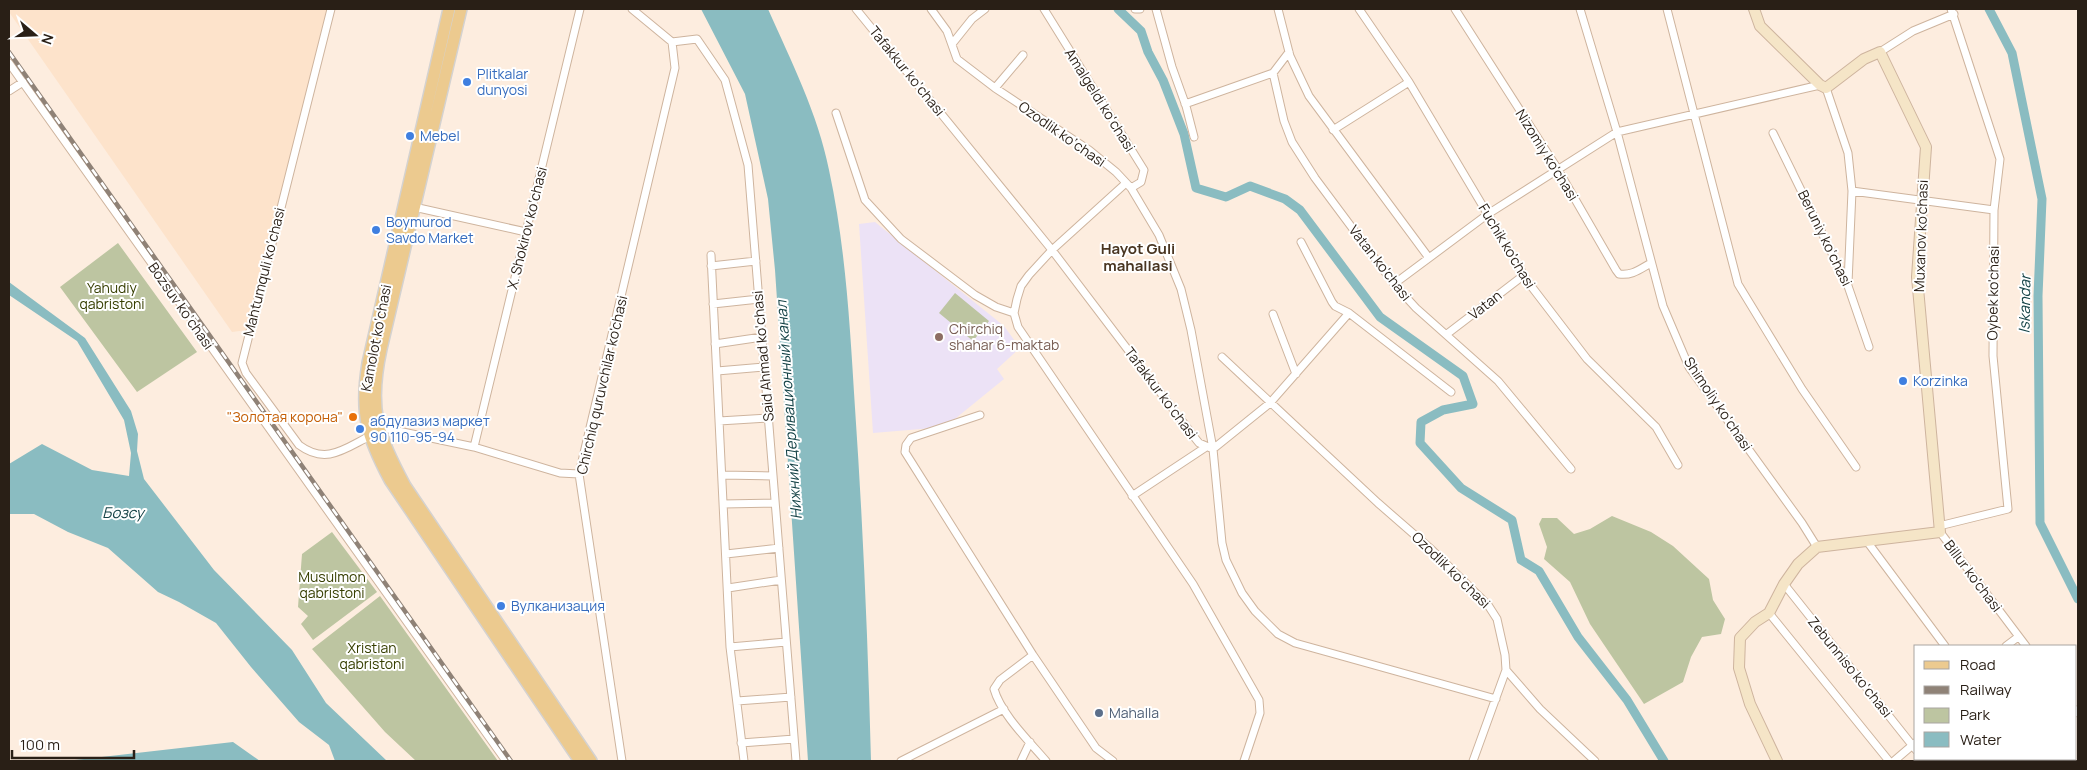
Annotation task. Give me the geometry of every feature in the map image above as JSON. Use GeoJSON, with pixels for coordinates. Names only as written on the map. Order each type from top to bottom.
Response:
{"type":"FeatureCollection","features":[{"type":"Feature","properties":{"kind":"main road","name":"Kamolot ko‘chasi"},"geometry":{"type":"LineString","coordinates":[[449,9],[429,118],[368,363],[364,399],[370,436],[390,480],[580,761]]}},
{"type":"Feature","properties":{"kind":"main road"},"geometry":{"type":"LineString","coordinates":[[461,9],[429,118],[414,207],[377,368],[374,398],[379,427],[386,449],[405,486],[591,761]]}},
{"type":"Feature","properties":{"kind":"street","name":"Mahtumquli ko‘chasi"},"geometry":{"type":"LineString","coordinates":[[331,9],[242,363],[246,373],[299,445],[305,450],[315,454],[330,455],[370,436]]}},
{"type":"Feature","properties":{"kind":"street","name":"X. Shokirov ko‘chasi"},"geometry":{"type":"LineString","coordinates":[[474,447],[580,9]]}},
{"type":"Feature","properties":{"kind":"street"},"geometry":{"type":"LineString","coordinates":[[632,9],[672,42]]}},
{"type":"Feature","properties":{"kind":"street","name":"Tafakkur ko‘chasi"},"geometry":{"type":"LineString","coordinates":[[856,9],[1052,250],[1195,438],[1210,448]]}},
{"type":"Feature","properties":{"kind":"street","name":"Ozodlik ko‘chasi"},"geometry":{"type":"LineString","coordinates":[[931,9],[947,31],[957,59],[995,88],[1088,150],[1116,172],[1128,185],[1164,244],[1181,288],[1191,330],[1210,448]]}},
{"type":"Feature","properties":{"kind":"street"},"geometry":{"type":"LineString","coordinates":[[952,44],[972,19],[985,9]]}},
{"type":"Feature","properties":{"kind":"street","name":"Amalgeldi ko‘chasi"},"geometry":{"type":"LineString","coordinates":[[1044,9],[1144,170],[1141,182],[1128,185]]}},
{"type":"Feature","properties":{"kind":"street"},"geometry":{"type":"LineString","coordinates":[[1135,9],[1140,9]]}},
{"type":"Feature","properties":{"kind":"street"},"geometry":{"type":"LineString","coordinates":[[1156,9],[1194,137]]}},
{"type":"Feature","properties":{"kind":"street"},"geometry":{"type":"LineString","coordinates":[[1278,9],[1289,52],[1309,96],[1430,258]]}},
{"type":"Feature","properties":{"kind":"street","name":"Fuchik ko'chasi"},"geometry":{"type":"LineString","coordinates":[[1359,9],[1408,82],[1524,275],[1587,358],[1656,426],[1678,465]]}},
{"type":"Feature","properties":{"kind":"street","name":"Nizomiy ko'chasi"},"geometry":{"type":"LineString","coordinates":[[1455,9],[1557,168],[1619,274],[1634,273],[1651,263]]}},
{"type":"Feature","properties":{"kind":"street","name":"Shimoliy ko‘chasi"},"geometry":{"type":"LineString","coordinates":[[1580,9],[1617,132],[1663,306],[1689,366],[1802,523],[1817,547]]}},
{"type":"Feature","properties":{"kind":"street"},"geometry":{"type":"LineString","coordinates":[[1667,9],[1738,284],[1802,389],[1856,467]]}},
{"type":"Feature","properties":{"kind":"street"},"geometry":{"type":"LineString","coordinates":[[1754,9],[1760,26],[1823,87],[1848,153],[1852,191],[1848,286]]}},
{"type":"Feature","properties":{"kind":"street","name":"Oybek ko'chasi"},"geometry":{"type":"LineString","coordinates":[[1880,52],[1913,31],[1952,11],[2000,159],[1994,210],[1993,356],[2008,509],[1939,529]]}},
{"type":"Feature","properties":{"kind":"street","name":"Said Ahmad ko‘chasi"},"geometry":{"type":"LineString","coordinates":[[672,42],[697,39],[726,80],[748,165],[796,761]]}},
{"type":"Feature","properties":{"kind":"street","name":"Chirchiq quruvchilar ko'chasi"},"geometry":{"type":"LineString","coordinates":[[622,761],[579,474],[675,68],[672,42]]}},
{"type":"Feature","properties":{"kind":"street"},"geometry":{"type":"LineString","coordinates":[[1185,104],[1273,73],[1289,52]]}},
{"type":"Feature","properties":{"kind":"street"},"geometry":{"type":"LineString","coordinates":[[1394,284],[1488,214],[1557,168],[1617,132],[1823,87],[1864,59],[1880,52]]}},
{"type":"Feature","properties":{"kind":"street","name":"Muxanov ko'chasi"},"geometry":{"type":"LineString","coordinates":[[1880,52],[1926,147],[1917,277],[1939,529]]}},
{"type":"Feature","properties":{"kind":"street"},"geometry":{"type":"LineString","coordinates":[[995,88],[1023,55]]}},
{"type":"Feature","properties":{"kind":"street","name":"Bozsuv ko‘chasi"},"geometry":{"type":"LineString","coordinates":[[9,63],[506,761]]}},
{"type":"Feature","properties":{"kind":"street","name":"Vatan ko'chasi"},"geometry":{"type":"LineString","coordinates":[[1273,73],[1284,121],[1292,142],[1315,178],[1394,284],[1416,308],[1498,381],[1571,469]]}},
{"type":"Feature","properties":{"kind":"street"},"geometry":{"type":"LineString","coordinates":[[9,91],[23,82]]}},
{"type":"Feature","properties":{"kind":"street"},"geometry":{"type":"LineString","coordinates":[[1333,130],[1408,82]]}},
{"type":"Feature","properties":{"kind":"street"},"geometry":{"type":"LineString","coordinates":[[836,113],[865,200],[901,240],[975,295],[996,308],[1014,313]]}},
{"type":"Feature","properties":{"kind":"street","name":"Beruniy ko‘chasi"},"geometry":{"type":"LineString","coordinates":[[1773,133],[1848,286],[1869,347]]}},
{"type":"Feature","properties":{"kind":"street"},"geometry":{"type":"LineString","coordinates":[[1128,185],[1052,250],[1022,286],[1014,313],[1018,327],[1193,584],[1259,700],[1260,713],[1244,761]]}},
{"type":"Feature","properties":{"kind":"street"},"geometry":{"type":"LineString","coordinates":[[1852,191],[1994,210]]}},
{"type":"Feature","properties":{"kind":"street"},"geometry":{"type":"LineString","coordinates":[[414,207],[526,232]]}},
{"type":"Feature","properties":{"kind":"street"},"geometry":{"type":"LineString","coordinates":[[1301,242],[1332,302],[1337,308],[1349,313],[1452,392]]}},
{"type":"Feature","properties":{"kind":"street"},"geometry":{"type":"LineString","coordinates":[[711,255],[730,647],[744,761]]}},
{"type":"Feature","properties":{"kind":"street"},"geometry":{"type":"LineString","coordinates":[[711,266],[756,261]]}},
{"type":"Feature","properties":{"kind":"street","name":"Vatan"},"geometry":{"type":"LineString","coordinates":[[1447,334],[1524,275]]}},
{"type":"Feature","properties":{"kind":"street"},"geometry":{"type":"LineString","coordinates":[[713,304],[759,299]]}},
{"type":"Feature","properties":{"kind":"street"},"geometry":{"type":"LineString","coordinates":[[1132,496],[1210,448],[1270,403],[1349,313]]}},
{"type":"Feature","properties":{"kind":"street"},"geometry":{"type":"LineString","coordinates":[[1273,314],[1296,374]]}},
{"type":"Feature","properties":{"kind":"street"},"geometry":{"type":"LineString","coordinates":[[715,344],[762,337]]}},
{"type":"Feature","properties":{"kind":"street","name":"Ozodlik ko‘chasi"},"geometry":{"type":"LineString","coordinates":[[1222,357],[1378,503],[1432,550],[1488,605],[1497,619],[1506,655],[1506,670]]}},
{"type":"Feature","properties":{"kind":"street"},"geometry":{"type":"LineString","coordinates":[[716,371],[764,367]]}},
{"type":"Feature","properties":{"kind":"street"},"geometry":{"type":"LineString","coordinates":[[980,415],[911,438],[906,445],[905,452],[1033,655],[1096,748],[1113,761]]}},
{"type":"Feature","properties":{"kind":"street"},"geometry":{"type":"LineString","coordinates":[[719,421],[768,418]]}},
{"type":"Feature","properties":{"kind":"street"},"geometry":{"type":"LineString","coordinates":[[379,427],[474,447],[560,473],[579,474]]}},
{"type":"Feature","properties":{"kind":"street"},"geometry":{"type":"LineString","coordinates":[[1210,448],[1222,543],[1226,560],[1242,593],[1269,627],[1295,643],[1496,699]]}},
{"type":"Feature","properties":{"kind":"street"},"geometry":{"type":"LineString","coordinates":[[722,475],[773,476]]}},
{"type":"Feature","properties":{"kind":"street"},"geometry":{"type":"LineString","coordinates":[[723,504],[775,503]]}},
{"type":"Feature","properties":{"kind":"street","name":"Billur ko'chasi"},"geometry":{"type":"LineString","coordinates":[[1817,547],[1939,529],[2025,645]]}},
{"type":"Feature","properties":{"kind":"street"},"geometry":{"type":"LineString","coordinates":[[1866,540],[1944,645]]}},
{"type":"Feature","properties":{"kind":"street"},"geometry":{"type":"LineString","coordinates":[[1776,761],[1750,704],[1738,668],[1740,638],[1755,622],[1769,612],[1784,584],[1798,564],[1817,547]]}},
{"type":"Feature","properties":{"kind":"street"},"geometry":{"type":"LineString","coordinates":[[726,554],[779,548]]}},
{"type":"Feature","properties":{"kind":"street"},"geometry":{"type":"LineString","coordinates":[[728,588],[781,580]]}},
{"type":"Feature","properties":{"kind":"street","name":"Zebunniso ko‘chasi"},"geometry":{"type":"LineString","coordinates":[[1784,584],[1914,745]]}},
{"type":"Feature","properties":{"kind":"street","name":"Zebunniso ko‘chasi"},"geometry":{"type":"LineString","coordinates":[[1769,612],[1889,761]]}},
{"type":"Feature","properties":{"kind":"street"},"geometry":{"type":"LineString","coordinates":[[2007,645],[2018,636]]}},
{"type":"Feature","properties":{"kind":"street"},"geometry":{"type":"LineString","coordinates":[[730,647],[786,642]]}},
{"type":"Feature","properties":{"kind":"street"},"geometry":{"type":"LineString","coordinates":[[1033,655],[1000,680],[994,689],[997,699],[1004,710],[1046,761]]}},
{"type":"Feature","properties":{"kind":"street"},"geometry":{"type":"LineString","coordinates":[[1473,761],[1506,670],[1540,709],[1595,761]]}},
{"type":"Feature","properties":{"kind":"street"},"geometry":{"type":"LineString","coordinates":[[737,701],[791,697]]}},
{"type":"Feature","properties":{"kind":"street"},"geometry":{"type":"LineString","coordinates":[[901,761],[1004,710]]}},
{"type":"Feature","properties":{"kind":"street"},"geometry":{"type":"LineString","coordinates":[[742,743],[794,739]]}},
{"type":"Feature","properties":{"kind":"street"},"geometry":{"type":"LineString","coordinates":[[1021,761],[1030,742]]}},
{"type":"Feature","properties":{"kind":"street"},"geometry":{"type":"LineString","coordinates":[[1894,761],[1914,747]]}},
{"type":"Feature","properties":{"kind":"shaded area"},"geometry":{"type":"Polygon","coordinates":[[[9,9],[327,9],[247,330],[232,332],[9,12],[9,9]]]}},
{"type":"Feature","properties":{"kind":"shaded area","name":"Chirchiq shahar 6-maktab"},"geometry":{"type":"Polygon","coordinates":[[[875,222],[1004,326],[1020,348],[997,369],[1004,379],[945,427],[873,433],[859,224],[875,222]]]}},
{"type":"Feature","properties":{"kind":"green space","name":"Yahudiy qabristoni"},"geometry":{"type":"Polygon","coordinates":[[[118,243],[197,352],[137,392],[60,287],[118,243]]]}},
{"type":"Feature","properties":{"kind":"green space"},"geometry":{"type":"Polygon","coordinates":[[[955,293],[989,321],[973,341],[939,313],[955,293]]]}},
{"type":"Feature","properties":{"kind":"green space"},"geometry":{"type":"Polygon","coordinates":[[[1612,516],[1651,532],[1673,546],[1709,579],[1713,600],[1725,619],[1721,634],[1702,637],[1691,657],[1683,682],[1644,704],[1590,624],[1570,582],[1544,559],[1547,547],[1539,524],[1542,518],[1557,518],[1574,534],[1590,529],[1612,516]]]}},
{"type":"Feature","properties":{"kind":"green space","name":"Musulmon qabristoni"},"geometry":{"type":"Polygon","coordinates":[[[332,532],[377,592],[313,640],[301,624],[308,616],[298,607],[302,554],[332,532]]]}},
{"type":"Feature","properties":{"kind":"green space","name":"Xristian qabristoni"},"geometry":{"type":"Polygon","coordinates":[[[380,596],[498,761],[416,761],[385,732],[312,649],[380,596]]]}},
{"type":"Feature","properties":{"kind":"water","name":"Нижний Деривационный канал"},"geometry":{"type":"Polygon","coordinates":[[[701,9],[768,9],[811,108],[829,170],[840,229],[851,348],[863,540],[871,761],[808,761],[775,270],[768,199],[745,94],[701,9]]]}},
{"type":"Feature","properties":{"kind":"water","name":"Бозсу"},"geometry":{"type":"Polygon","coordinates":[[[9,282],[85,338],[131,411],[138,434],[137,451],[144,479],[214,570],[292,650],[326,703],[387,761],[335,761],[329,745],[299,722],[216,623],[158,592],[108,548],[68,532],[34,514],[9,514],[9,464],[42,444],[92,470],[129,476],[131,453],[124,420],[77,341],[9,295],[9,282]]]}},
{"type":"Feature","properties":{"kind":"water"},"geometry":{"type":"Polygon","coordinates":[[[233,742],[260,761],[65,761],[84,759],[233,742]]]}},
{"type":"Feature","properties":{"kind":"waterway"},"geometry":{"type":"LineString","coordinates":[[1118,9],[1141,31],[1148,52],[1163,80],[1184,134],[1196,188],[1226,197],[1250,186],[1285,199],[1300,210],[1380,317],[1463,376],[1473,404],[1443,410],[1421,422],[1420,443],[1461,488],[1512,520],[1521,560],[1539,571],[1578,637],[1627,700],[1664,761]]}},
{"type":"Feature","properties":{"kind":"waterway","name":"Iskandar"},"geometry":{"type":"LineString","coordinates":[[1989,9],[2012,53],[2042,199],[2038,296],[2040,523],[2078,599]]}},
{"type":"Feature","properties":{"kind":"railway"},"geometry":{"type":"LineString","coordinates":[[9,52],[511,761]]}},
{"type":"Feature","properties":{"kind":"place","name":"Plitkalar dunyosi"},"geometry":{"type":"Point","coordinates":[467,82]}},
{"type":"Feature","properties":{"kind":"place","name":"Mebel"},"geometry":{"type":"Point","coordinates":[410,136]}},
{"type":"Feature","properties":{"kind":"place","name":"Boymurod Savdo Market"},"geometry":{"type":"Point","coordinates":[376,230]}},
{"type":"Feature","properties":{"kind":"place","name":"Chirchiq shahar 6-maktab"},"geometry":{"type":"Point","coordinates":[939,337]}},
{"type":"Feature","properties":{"kind":"place","name":"Korzinka"},"geometry":{"type":"Point","coordinates":[1903,381]}},
{"type":"Feature","properties":{"kind":"place","name":"\"Золотая корона\""},"geometry":{"type":"Point","coordinates":[353,417]}},
{"type":"Feature","properties":{"kind":"place","name":"абдулазиз маркет 90 110-95-94"},"geometry":{"type":"Point","coordinates":[360,429]}},
{"type":"Feature","properties":{"kind":"place","name":"Вулканизация"},"geometry":{"type":"Point","coordinates":[501,606]}},
{"type":"Feature","properties":{"kind":"place","name":"Mahalla"},"geometry":{"type":"Point","coordinates":[1099,713]}},
{"type":"Feature","properties":{"kind":"district","name":"Hayot Guli mahallasi"},"geometry":{"type":"Point","coordinates":[1138,258]}}]}
